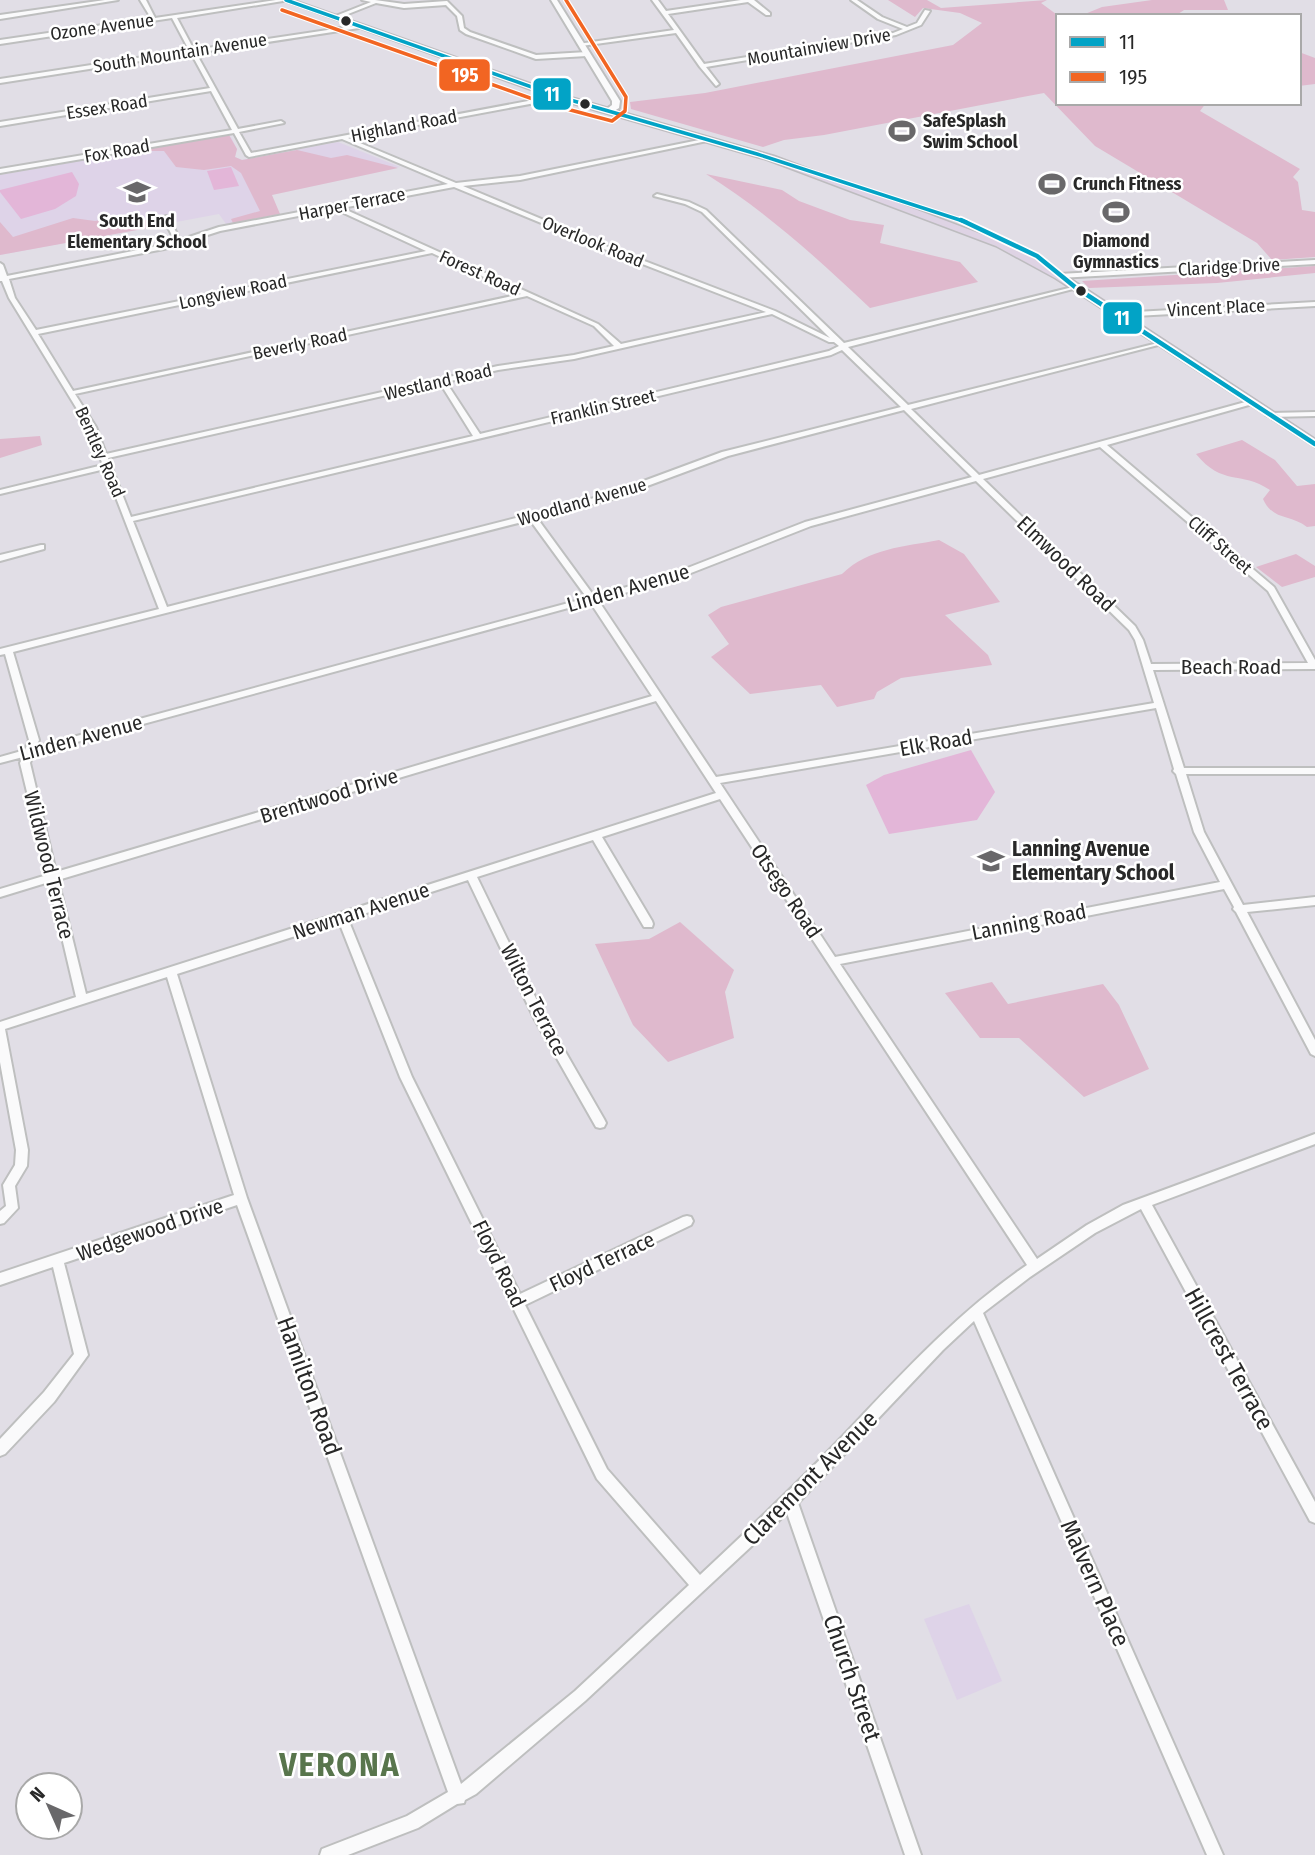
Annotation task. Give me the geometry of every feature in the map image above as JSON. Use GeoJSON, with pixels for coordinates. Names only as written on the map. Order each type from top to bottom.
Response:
{"type":"FeatureCollection","features":[{"type":"Feature","properties":{"kind":"main road"},"geometry":{"type":"LineString","coordinates":[[286,0],[560,97],[707,139],[843,183],[999,244],[1059,276],[1315,444]]}},
{"type":"Feature","properties":{"kind":"main road"},"geometry":{"type":"LineString","coordinates":[[554,0],[616,103],[608,111]]}},
{"type":"Feature","properties":{"kind":"street"},"geometry":{"type":"LineString","coordinates":[[0,16],[116,0]]}},
{"type":"Feature","properties":{"kind":"street"},"geometry":{"type":"LineString","coordinates":[[143,0],[154,20]]}},
{"type":"Feature","properties":{"kind":"street","name":"Ozone Avenue"},"geometry":{"type":"LineString","coordinates":[[0,43],[286,0]]}},
{"type":"Feature","properties":{"kind":"street"},"geometry":{"type":"LineString","coordinates":[[365,0],[412,6],[447,2],[459,16],[461,28],[466,33],[536,57],[587,54]]}},
{"type":"Feature","properties":{"kind":"street"},"geometry":{"type":"LineString","coordinates":[[664,13],[750,0],[768,14]]}},
{"type":"Feature","properties":{"kind":"street"},"geometry":{"type":"LineString","coordinates":[[854,0],[880,18],[908,29]]}},
{"type":"Feature","properties":{"kind":"street"},"geometry":{"type":"LineString","coordinates":[[655,1],[716,84]]}},
{"type":"Feature","properties":{"kind":"street"},"geometry":{"type":"LineString","coordinates":[[336,17],[374,2]]}},
{"type":"Feature","properties":{"kind":"street","name":"Mountainview Drive"},"geometry":{"type":"LineString","coordinates":[[702,66],[908,29],[921,22],[927,11]]}},
{"type":"Feature","properties":{"kind":"street"},"geometry":{"type":"LineString","coordinates":[[174,17],[235,131]]}},
{"type":"Feature","properties":{"kind":"street","name":"South Mountain Avenue"},"geometry":{"type":"LineString","coordinates":[[0,81],[359,26]]}},
{"type":"Feature","properties":{"kind":"street"},"geometry":{"type":"LineString","coordinates":[[581,44],[677,31]]}},
{"type":"Feature","properties":{"kind":"street","name":"Essex Road"},"geometry":{"type":"LineString","coordinates":[[0,124],[213,89]]}},
{"type":"Feature","properties":{"kind":"street","name":"Highland Road"},"geometry":{"type":"LineString","coordinates":[[235,131],[249,155],[560,97]]}},
{"type":"Feature","properties":{"kind":"street","name":"Fox Road"},"geometry":{"type":"LineString","coordinates":[[0,171],[281,123]]}},
{"type":"Feature","properties":{"kind":"street","name":"Overlook Road"},"geometry":{"type":"LineString","coordinates":[[343,138],[611,250],[773,312],[842,347]]}},
{"type":"Feature","properties":{"kind":"street","name":"Harper Terrace"},"geometry":{"type":"LineString","coordinates":[[2,279],[179,243],[219,229],[454,185],[515,179],[707,139]]}},
{"type":"Feature","properties":{"kind":"street","name":"Elmwood Road"},"geometry":{"type":"LineString","coordinates":[[657,196],[704,211],[1132,628],[1199,832],[1315,1051]]}},
{"type":"Feature","properties":{"kind":"street","name":"Forest Road"},"geometry":{"type":"LineString","coordinates":[[335,207],[596,325],[620,347]]}},
{"type":"Feature","properties":{"kind":"street"},"geometry":{"type":"LineString","coordinates":[[166,218],[179,243]]}},
{"type":"Feature","properties":{"kind":"street","name":"Longview Road"},"geometry":{"type":"LineString","coordinates":[[33,333],[433,251]]}},
{"type":"Feature","properties":{"kind":"street","name":"Claridge Drive"},"geometry":{"type":"LineString","coordinates":[[1059,276],[1315,262]]}},
{"type":"Feature","properties":{"kind":"street","name":"Bentley Road"},"geometry":{"type":"LineString","coordinates":[[0,265],[2,279],[12,298],[92,427],[164,611]]}},
{"type":"Feature","properties":{"kind":"street","name":"Franklin Street"},"geometry":{"type":"LineString","coordinates":[[129,520],[831,353],[842,347],[1075,287]]}},
{"type":"Feature","properties":{"kind":"street","name":"Beverly Road"},"geometry":{"type":"LineString","coordinates":[[72,393],[528,294]]}},
{"type":"Feature","properties":{"kind":"street","name":"Vincent Place"},"geometry":{"type":"LineString","coordinates":[[1117,315],[1315,304]]}},
{"type":"Feature","properties":{"kind":"street","name":"Westland Road"},"geometry":{"type":"LineString","coordinates":[[0,492],[106,462],[442,381],[620,347],[773,312]]}},
{"type":"Feature","properties":{"kind":"street","name":"Woodland Avenue"},"geometry":{"type":"LineString","coordinates":[[4,651],[626,492],[725,454],[1160,343]]}},
{"type":"Feature","properties":{"kind":"street"},"geometry":{"type":"LineString","coordinates":[[442,381],[478,437]]}},
{"type":"Feature","properties":{"kind":"street","name":"Linden Avenue"},"geometry":{"type":"LineString","coordinates":[[0,760],[688,572],[791,529],[1252,403]]}},
{"type":"Feature","properties":{"kind":"street"},"geometry":{"type":"LineString","coordinates":[[1270,415],[1315,414]]}},
{"type":"Feature","properties":{"kind":"street","name":"Cliff Street"},"geometry":{"type":"LineString","coordinates":[[1102,444],[1271,589],[1314,666]]}},
{"type":"Feature","properties":{"kind":"street","name":"Otsego Road"},"geometry":{"type":"LineString","coordinates":[[532,517],[592,599],[1035,1267]]}},
{"type":"Feature","properties":{"kind":"street"},"geometry":{"type":"LineString","coordinates":[[0,558],[41,547]]}},
{"type":"Feature","properties":{"kind":"street","name":"Wildwood Terrace"},"geometry":{"type":"LineString","coordinates":[[4,651],[34,740],[25,763],[82,1000]]}},
{"type":"Feature","properties":{"kind":"street","name":"Beach Road"},"geometry":{"type":"LineString","coordinates":[[1147,667],[1314,666]]}},
{"type":"Feature","properties":{"kind":"street","name":"Brentwood Drive"},"geometry":{"type":"LineString","coordinates":[[0,893],[657,698]]}},
{"type":"Feature","properties":{"kind":"street","name":"Elk Road"},"geometry":{"type":"LineString","coordinates":[[713,781],[1158,705]]}},
{"type":"Feature","properties":{"kind":"street"},"geometry":{"type":"LineString","coordinates":[[1178,771],[1315,771]]}},
{"type":"Feature","properties":{"kind":"street","name":"Newman Avenue"},"geometry":{"type":"LineString","coordinates":[[0,1028],[722,795]]}},
{"type":"Feature","properties":{"kind":"street"},"geometry":{"type":"LineString","coordinates":[[596,836],[648,924]]}},
{"type":"Feature","properties":{"kind":"street","name":"Wilton Terrace"},"geometry":{"type":"LineString","coordinates":[[471,876],[538,1014],[600,1123]]}},
{"type":"Feature","properties":{"kind":"street","name":"Lanning Road"},"geometry":{"type":"LineString","coordinates":[[834,961],[1225,885]]}},
{"type":"Feature","properties":{"kind":"street"},"geometry":{"type":"LineString","coordinates":[[1238,909],[1315,901]]}},
{"type":"Feature","properties":{"kind":"street","name":"Floyd Road"},"geometry":{"type":"LineString","coordinates":[[342,917],[406,1077],[602,1474],[699,1585]]}},
{"type":"Feature","properties":{"kind":"street","name":"Hamilton Road"},"geometry":{"type":"LineString","coordinates":[[171,971],[242,1198],[458,1797]]}},
{"type":"Feature","properties":{"kind":"street"},"geometry":{"type":"LineString","coordinates":[[0,1028],[22,1150],[21,1166],[9,1185],[12,1208],[0,1219]]}},
{"type":"Feature","properties":{"kind":"street","name":"Claremont Avenue"},"geometry":{"type":"LineString","coordinates":[[329,1855],[412,1822],[458,1797],[580,1696],[790,1501],[938,1346],[976,1311],[1035,1267],[1091,1229],[1144,1202],[1315,1139]]}},
{"type":"Feature","properties":{"kind":"street","name":"Wedgewood Drive"},"geometry":{"type":"LineString","coordinates":[[0,1279],[58,1262],[242,1198]]}},
{"type":"Feature","properties":{"kind":"street","name":"Hillcrest Terrace"},"geometry":{"type":"LineString","coordinates":[[1144,1202],[1315,1516]]}},
{"type":"Feature","properties":{"kind":"street","name":"Floyd Terrace"},"geometry":{"type":"LineString","coordinates":[[517,1302],[687,1221]]}},
{"type":"Feature","properties":{"kind":"street","name":"Wedgewood Drive"},"geometry":{"type":"LineString","coordinates":[[0,1448],[49,1397],[81,1355],[58,1262]]}},
{"type":"Feature","properties":{"kind":"street","name":"Malvern Place"},"geometry":{"type":"LineString","coordinates":[[976,1311],[1215,1855]]}},
{"type":"Feature","properties":{"kind":"street","name":"Church Street"},"geometry":{"type":"LineString","coordinates":[[790,1501],[913,1855]]}},
{"type":"Feature","properties":{"kind":"shaded area"},"geometry":{"type":"Polygon","coordinates":[[[888,0],[927,0],[941,8],[1047,0],[1041,3],[1056,14],[1056,105],[1204,105],[1200,111],[1300,169],[1293,177],[1298,182],[1302,210],[1315,212],[1315,257],[1272,260],[1257,243],[1095,146],[1044,93],[824,135],[784,140],[763,147],[631,109],[630,102],[705,93],[953,45],[982,23],[960,13],[923,8],[915,17],[888,0]]]}},
{"type":"Feature","properties":{"kind":"shaded area"},"geometry":{"type":"Polygon","coordinates":[[[1152,0],[1224,0],[1228,10],[1184,10],[1178,14],[1085,14],[1102,7],[1152,0]]]}},
{"type":"Feature","properties":{"kind":"shaded area"},"geometry":{"type":"Polygon","coordinates":[[[1301,53],[1315,58],[1315,84],[1301,86],[1301,53]]]}},
{"type":"Feature","properties":{"kind":"shaded area","name":"South End Elementary School"},"geometry":{"type":"Polygon","coordinates":[[[227,135],[237,149],[235,157],[242,160],[338,142],[400,167],[294,186],[254,197],[263,216],[226,224],[219,214],[0,255],[0,175],[227,135]]]}},
{"type":"Feature","properties":{"kind":"shaded area"},"geometry":{"type":"Polygon","coordinates":[[[229,135],[237,149],[235,157],[242,160],[297,150],[331,158],[347,155],[398,168],[272,195],[280,214],[233,223],[231,219],[260,211],[241,173],[231,166],[204,170],[176,167],[164,151],[133,151],[229,135]]]}},
{"type":"Feature","properties":{"kind":"shaded area"},"geometry":{"type":"Polygon","coordinates":[[[231,167],[239,186],[214,190],[207,171],[231,167]]]}},
{"type":"Feature","properties":{"kind":"shaded area"},"geometry":{"type":"Polygon","coordinates":[[[72,172],[79,184],[76,196],[55,209],[21,219],[0,192],[0,190],[72,172]]]}},
{"type":"Feature","properties":{"kind":"shaded area"},"geometry":{"type":"Polygon","coordinates":[[[706,174],[782,190],[799,201],[850,220],[884,225],[880,243],[960,262],[978,282],[870,308],[771,220],[706,174]]]}},
{"type":"Feature","properties":{"kind":"shaded area"},"geometry":{"type":"Polygon","coordinates":[[[131,214],[159,226],[0,255],[0,222],[13,237],[73,218],[95,221],[131,214]]]}},
{"type":"Feature","properties":{"kind":"shaded area"},"geometry":{"type":"Polygon","coordinates":[[[1315,266],[1315,273],[1217,283],[1089,288],[1082,281],[1315,266]]]}},
{"type":"Feature","properties":{"kind":"shaded area"},"geometry":{"type":"Polygon","coordinates":[[[40,436],[42,445],[0,458],[0,439],[40,436]]]}},
{"type":"Feature","properties":{"kind":"shaded area"},"geometry":{"type":"Polygon","coordinates":[[[1242,440],[1275,460],[1297,486],[1315,484],[1315,526],[1307,527],[1272,511],[1263,499],[1270,490],[1250,481],[1223,475],[1196,454],[1242,440]]]}},
{"type":"Feature","properties":{"kind":"shaded area"},"geometry":{"type":"Polygon","coordinates":[[[939,540],[964,554],[1000,602],[945,615],[988,655],[992,665],[901,678],[877,692],[874,699],[837,707],[821,685],[750,694],[711,657],[729,644],[708,615],[721,607],[842,574],[863,559],[887,550],[939,540]]]}},
{"type":"Feature","properties":{"kind":"shaded area"},"geometry":{"type":"Polygon","coordinates":[[[1296,554],[1315,566],[1315,577],[1282,587],[1256,567],[1296,554]]]}},
{"type":"Feature","properties":{"kind":"shaded area"},"geometry":{"type":"Polygon","coordinates":[[[971,750],[995,792],[977,820],[889,834],[866,785],[884,775],[971,750]]]}},
{"type":"Feature","properties":{"kind":"shaded area"},"geometry":{"type":"Polygon","coordinates":[[[680,922],[734,970],[725,992],[734,1038],[668,1062],[633,1025],[595,944],[649,939],[680,922]]]}},
{"type":"Feature","properties":{"kind":"shaded area"},"geometry":{"type":"Polygon","coordinates":[[[992,982],[1008,1004],[1103,984],[1119,1005],[1149,1069],[1084,1097],[1019,1038],[980,1038],[945,993],[992,982]]]}},
{"type":"Feature","properties":{"kind":"shaded area"},"geometry":{"type":"Polygon","coordinates":[[[969,1604],[1002,1681],[957,1700],[924,1619],[969,1604]]]}},
{"type":"Feature","properties":{"kind":"transit line","name":"11"},"geometry":{"type":"LineString","coordinates":[[286,0],[560,97],[757,154],[973,224],[1037,256],[1075,287],[1315,444]]}},
{"type":"Feature","properties":{"kind":"transit line","name":"195"},"geometry":{"type":"LineString","coordinates":[[282,10],[544,103],[612,121],[625,111],[626,97],[566,0]]}},
{"type":"Feature","properties":{"kind":"place","name":"SafeSplash Swim School"},"geometry":{"type":"Point","coordinates":[902,131]}},
{"type":"Feature","properties":{"kind":"place","name":"Crunch Fitness"},"geometry":{"type":"Point","coordinates":[1052,184]}},
{"type":"Feature","properties":{"kind":"place","name":"South End Elementary School"},"geometry":{"type":"Point","coordinates":[137,192]}},
{"type":"Feature","properties":{"kind":"place","name":"Diamond Gymnastics"},"geometry":{"type":"Point","coordinates":[1116,212]}},
{"type":"Feature","properties":{"kind":"place","name":"Lanning Avenue Elementary School"},"geometry":{"type":"Point","coordinates":[991,861]}},
{"type":"Feature","properties":{"kind":"district","name":"VERONA"},"geometry":{"type":"Point","coordinates":[340,1764]}}]}
